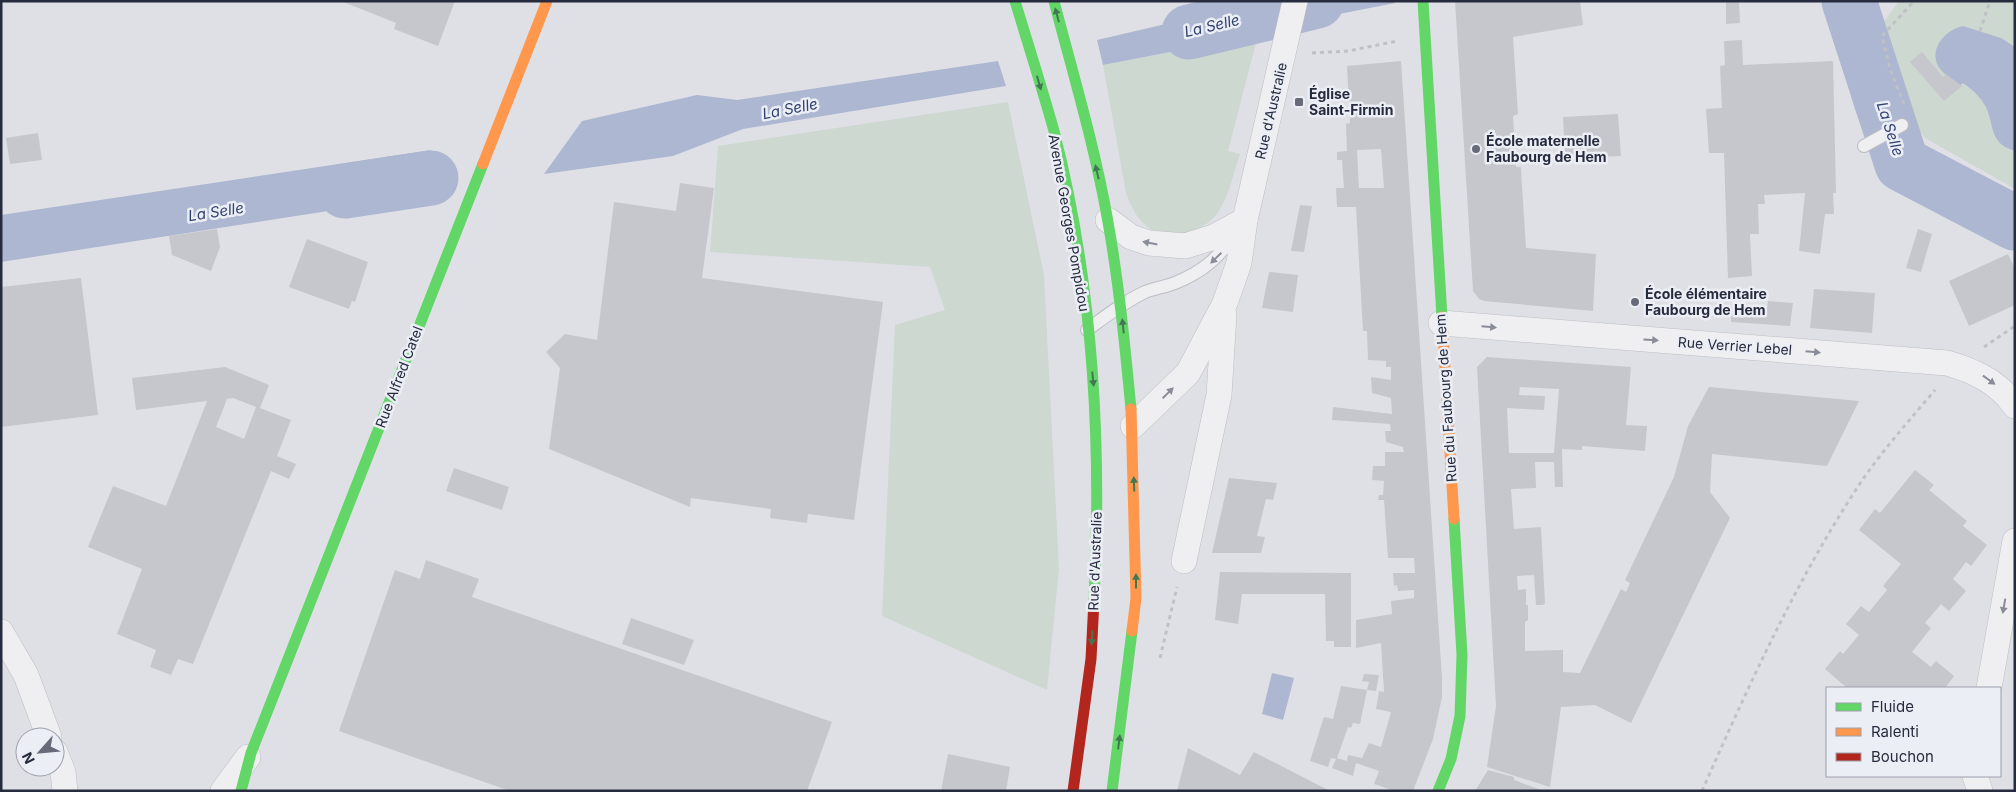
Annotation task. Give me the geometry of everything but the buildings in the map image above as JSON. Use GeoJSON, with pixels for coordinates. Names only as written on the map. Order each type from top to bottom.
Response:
{"type":"FeatureCollection","features":[{"type":"Feature","properties":{"kind":"street","name":"Rue Alfred Catel"},"geometry":{"type":"LineString","coordinates":[[240,791],[251,753],[547,1]]}},
{"type":"Feature","properties":{"kind":"street","name":"Avenue Georges Pompidou"},"geometry":{"type":"LineString","coordinates":[[1015,1],[1054,132],[1072,221],[1088,330]]}},
{"type":"Feature","properties":{"kind":"street"},"geometry":{"type":"LineString","coordinates":[[1054,1],[1083,111],[1108,220],[1121,305],[1133,426],[1136,598],[1112,791]]}},
{"type":"Feature","properties":{"kind":"street","name":"Rue d'Australie"},"geometry":{"type":"LineString","coordinates":[[1133,426],[1188,374],[1225,303],[1239,263],[1246,220],[1295,1]]}},
{"type":"Feature","properties":{"kind":"street","name":"Rue du Faubourg de Hem"},"geometry":{"type":"LineString","coordinates":[[1423,7],[1462,654],[1460,716],[1451,759],[1438,791]]}},
{"type":"Feature","properties":{"kind":"street"},"geometry":{"type":"LineString","coordinates":[[1108,220],[1131,237],[1149,243],[1185,246],[1214,237],[1246,220]]}},
{"type":"Feature","properties":{"kind":"street","name":"Rue d'Australie"},"geometry":{"type":"LineString","coordinates":[[1184,561],[1219,395],[1225,303]]}},
{"type":"Feature","properties":{"kind":"street","name":"Rue Verrier Lebel"},"geometry":{"type":"LineString","coordinates":[[1441,323],[1927,361],[1956,366],[1985,376],[2006,394],[2015,406]]}},
{"type":"Feature","properties":{"kind":"street","name":"Rue d'Australie"},"geometry":{"type":"LineString","coordinates":[[1073,791],[1091,659],[1098,520],[1096,408],[1088,330]]}},
{"type":"Feature","properties":{"kind":"street"},"geometry":{"type":"LineString","coordinates":[[1989,687],[2015,541]]}},
{"type":"Feature","properties":{"kind":"street"},"geometry":{"type":"LineString","coordinates":[[1,632],[26,675],[45,727]]}},
{"type":"Feature","properties":{"kind":"street","name":"Rue Alfred Catel"},"geometry":{"type":"LineString","coordinates":[[223,791],[251,753]]}},
{"type":"Feature","properties":{"kind":"street"},"geometry":{"type":"LineString","coordinates":[[65,775],[83,791]]}},
{"type":"Feature","properties":{"kind":"street"},"geometry":{"type":"LineString","coordinates":[[1975,777],[1980,791]]}},
{"type":"Feature","properties":{"kind":"lane"},"geometry":{"type":"LineString","coordinates":[[1864,146],[1902,125]]}},
{"type":"Feature","properties":{"kind":"lane"},"geometry":{"type":"LineString","coordinates":[[1088,330],[1121,305],[1147,291],[1174,284],[1202,271],[1224,250],[1246,220]]}},
{"type":"Feature","properties":{"kind":"path"},"geometry":{"type":"LineString","coordinates":[[1902,125],[1913,113],[1904,103],[1893,77],[1882,36],[1914,1]]}},
{"type":"Feature","properties":{"kind":"path"},"geometry":{"type":"LineString","coordinates":[[1980,31],[1990,1]]}},
{"type":"Feature","properties":{"kind":"path"},"geometry":{"type":"LineString","coordinates":[[1285,48],[1348,51],[1425,36]]}},
{"type":"Feature","properties":{"kind":"path"},"geometry":{"type":"LineString","coordinates":[[1702,791],[1756,667],[1857,487],[1892,441],[1956,366]]}},
{"type":"Feature","properties":{"kind":"shaded area"},"geometry":{"type":"Polygon","coordinates":[[[1899,1],[2015,1],[2015,189],[1925,138],[1897,100],[1878,30],[1899,1]]]}},
{"type":"Feature","properties":{"kind":"shaded area"},"geometry":{"type":"Polygon","coordinates":[[[1258,35],[1228,151],[1240,154],[1227,194],[1220,208],[1210,221],[1185,233],[1166,234],[1149,228],[1135,212],[1126,193],[1103,65],[1258,35]]]}},
{"type":"Feature","properties":{"kind":"shaded area"},"geometry":{"type":"Polygon","coordinates":[[[1008,102],[1044,275],[1059,569],[1047,690],[882,616],[895,325],[945,310],[930,267],[710,252],[718,146],[1008,102]]]}},
{"type":"Feature","properties":{"kind":"water"},"geometry":{"type":"Polygon","coordinates":[[[1247,1],[1267,1],[1258,35],[1103,65],[1097,40],[1213,13],[1247,1]]]}},
{"type":"Feature","properties":{"kind":"water"},"geometry":{"type":"Polygon","coordinates":[[[1323,1],[1395,1],[1395,3],[1319,18],[1323,1]]]}},
{"type":"Feature","properties":{"kind":"water"},"geometry":{"type":"Polygon","coordinates":[[[1822,1],[1865,1],[1876,43],[1838,50],[1822,1]]]}},
{"type":"Feature","properties":{"kind":"water"},"geometry":{"type":"Polygon","coordinates":[[[1963,26],[2001,38],[2015,47],[2015,151],[1998,141],[1984,103],[1978,96],[1963,83],[1960,85],[1947,76],[1937,63],[1935,56],[1939,43],[1949,32],[1963,26]]]}},
{"type":"Feature","properties":{"kind":"water"},"geometry":{"type":"Polygon","coordinates":[[[1879,51],[1891,107],[1897,122],[1866,139],[1840,57],[1879,51]]]}},
{"type":"Feature","properties":{"kind":"water"},"geometry":{"type":"Polygon","coordinates":[[[998,61],[1006,86],[743,129],[673,156],[544,174],[582,121],[697,95],[737,100],[998,61]]]}},
{"type":"Feature","properties":{"kind":"water"},"geometry":{"type":"Polygon","coordinates":[[[1903,133],[1913,146],[1938,168],[1969,187],[2015,210],[2015,250],[1936,207],[1897,179],[1882,164],[1871,149],[1903,133]]]}},
{"type":"Feature","properties":{"kind":"water"},"geometry":{"type":"Polygon","coordinates":[[[431,150],[412,198],[1,262],[1,215],[431,150]]]}},
{"type":"Feature","properties":{"kind":"water"},"geometry":{"type":"Polygon","coordinates":[[[1272,673],[1294,678],[1283,720],[1262,714],[1272,673]]]}},
{"type":"Feature","properties":{"kind":"waterway","name":"La Selle"},"geometry":{"type":"LineString","coordinates":[[1189,32],[1317,1]]}},
{"type":"Feature","properties":{"kind":"waterway","name":"La Selle"},"geometry":{"type":"LineString","coordinates":[[1849,1],[1902,164],[2015,223]]}},
{"type":"Feature","properties":{"kind":"waterway","name":"La Selle"},"geometry":{"type":"LineString","coordinates":[[345,191],[431,178]]}},
{"type":"Feature","properties":{"kind":"traffic: fast"},"geometry":{"type":"LineString","coordinates":[[1015,1],[1054,131],[1078,246],[1086,305],[1092,364],[1097,483],[1094,600]]}},
{"type":"Feature","properties":{"kind":"traffic: fast"},"geometry":{"type":"LineString","coordinates":[[1054,1],[1103,194],[1119,292],[1131,409]]}},
{"type":"Feature","properties":{"kind":"traffic: fast"},"geometry":{"type":"LineString","coordinates":[[1423,1],[1442,317]]}},
{"type":"Feature","properties":{"kind":"traffic: fast"},"geometry":{"type":"LineString","coordinates":[[241,791],[251,753],[483,164]]}},
{"type":"Feature","properties":{"kind":"traffic: fast"},"geometry":{"type":"LineString","coordinates":[[1438,791],[1451,759],[1460,716],[1462,655],[1454,519]]}},
{"type":"Feature","properties":{"kind":"traffic: fast"},"geometry":{"type":"LineString","coordinates":[[1112,791],[1132,631]]}},
{"type":"Feature","properties":{"kind":"traffic: slow"},"geometry":{"type":"LineString","coordinates":[[483,164],[547,1]]}},
{"type":"Feature","properties":{"kind":"traffic: slow"},"geometry":{"type":"LineString","coordinates":[[1442,317],[1454,519]]}},
{"type":"Feature","properties":{"kind":"traffic: slow"},"geometry":{"type":"LineString","coordinates":[[1131,409],[1136,598],[1132,631]]}},
{"type":"Feature","properties":{"kind":"traffic: jam"},"geometry":{"type":"LineString","coordinates":[[1073,791],[1091,659],[1094,600]]}},
{"type":"Feature","properties":{"kind":"place","name":"Église Saint-Firmin"},"geometry":{"type":"Point","coordinates":[1299,102]}},
{"type":"Feature","properties":{"kind":"place","name":"École maternelle Faubourg de Hem"},"geometry":{"type":"Point","coordinates":[1476,149]}},
{"type":"Feature","properties":{"kind":"place","name":"École élémentaire Faubourg de Hem"},"geometry":{"type":"Point","coordinates":[1635,302]}}]}
